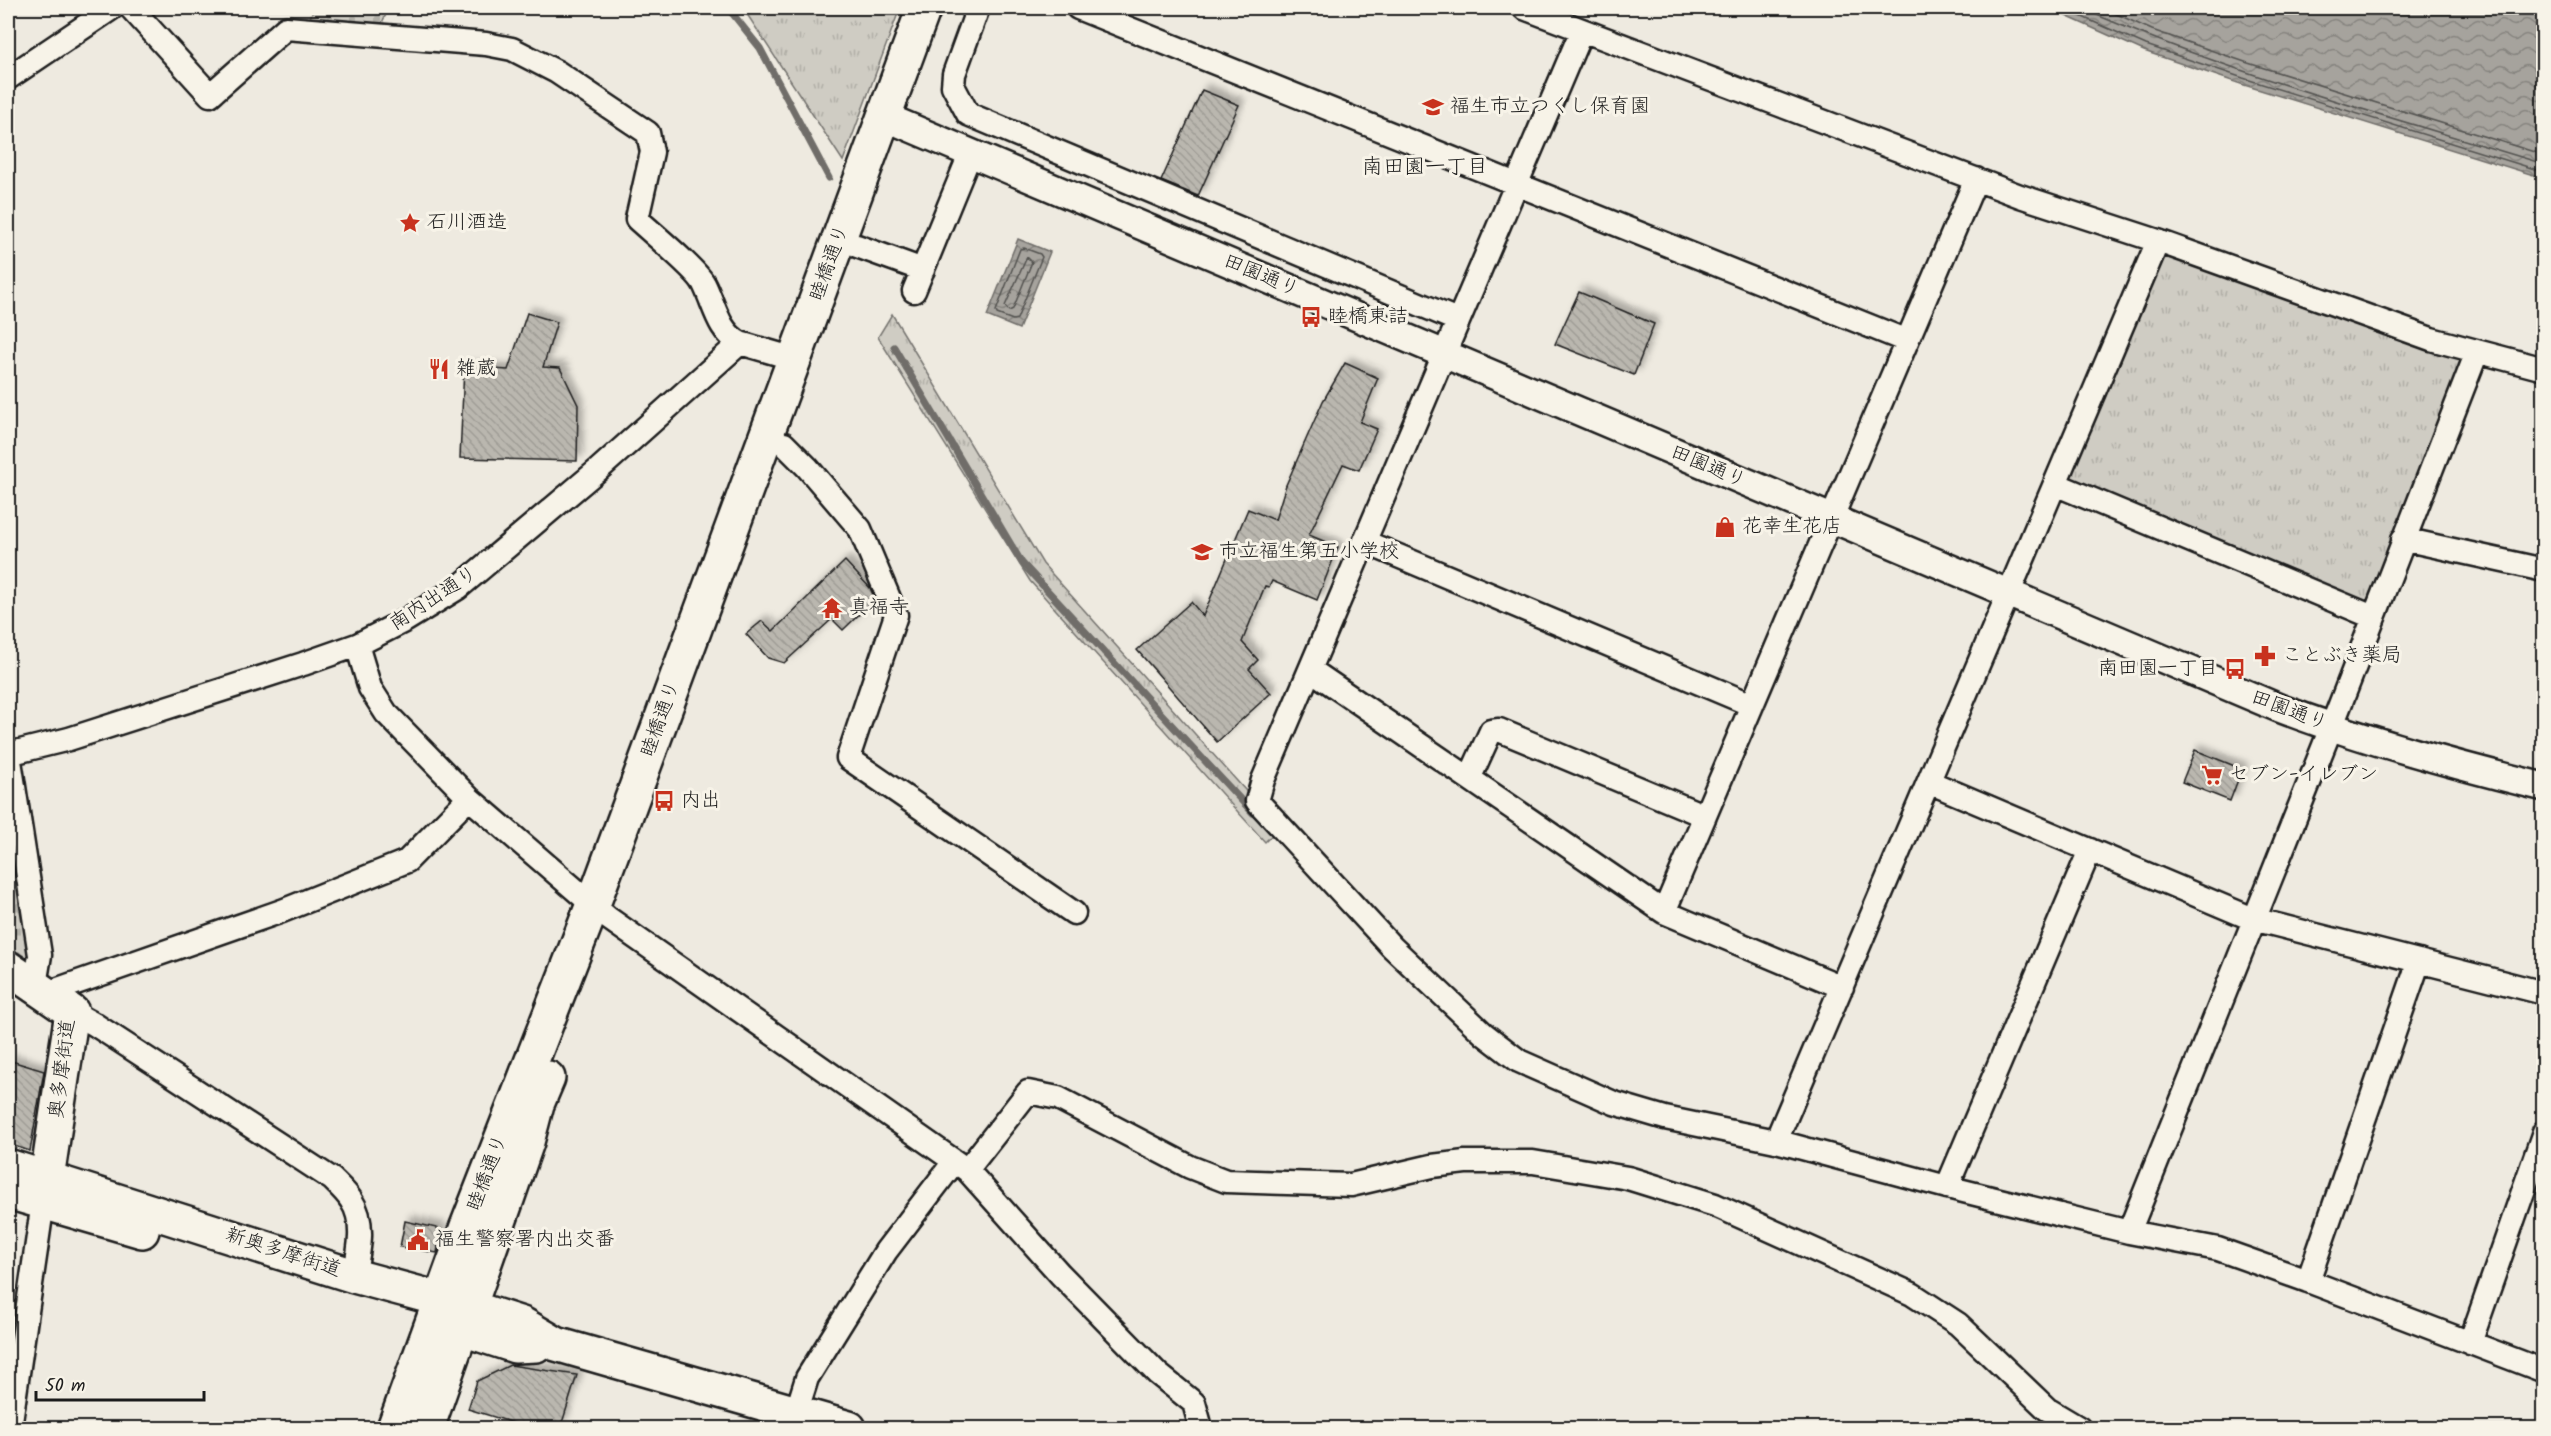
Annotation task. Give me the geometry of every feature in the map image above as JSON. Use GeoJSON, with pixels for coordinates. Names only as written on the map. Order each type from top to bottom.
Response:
{"type":"FeatureCollection","features":[{"type":"Feature","properties":{"kind":"main road","name":"睦橋通り"},"geometry":{"type":"LineString","coordinates":[[427,1428],[452,1314],[513,1106],[546,1028],[600,913],[784,444],[857,246],[924,8]]}},
{"type":"Feature","properties":{"kind":"main road","name":"睦橋通り"},"geometry":{"type":"LineString","coordinates":[[600,913],[720,557],[795,359],[893,120],[945,8]]}},
{"type":"Feature","properties":{"kind":"main road","name":"奥多摩街道"},"geometry":{"type":"LineString","coordinates":[[40,989],[46,1190]]}},
{"type":"Feature","properties":{"kind":"main road","name":"新奥多摩街道"},"geometry":{"type":"LineString","coordinates":[[8,1166],[46,1190],[220,1253],[369,1303],[522,1324],[555,1344],[795,1421],[849,1428]]}},
{"type":"Feature","properties":{"kind":"main road","name":"新奥多摩街道"},"geometry":{"type":"LineString","coordinates":[[8,1192],[46,1190],[354,1276],[452,1314]]}},
{"type":"Feature","properties":{"kind":"main road","name":"睦橋通り"},"geometry":{"type":"LineString","coordinates":[[394,1428],[452,1314]]}},
{"type":"Feature","properties":{"kind":"street"},"geometry":{"type":"LineString","coordinates":[[8,78],[112,8]]}},
{"type":"Feature","properties":{"kind":"street"},"geometry":{"type":"LineString","coordinates":[[131,8],[210,95],[286,28],[486,44],[512,49],[556,72],[648,133],[651,152],[637,219],[703,281],[728,337],[740,343],[795,359]]}},
{"type":"Feature","properties":{"kind":"street"},"geometry":{"type":"LineString","coordinates":[[978,8],[954,74],[953,86],[968,114],[1457,320]]}},
{"type":"Feature","properties":{"kind":"street"},"geometry":{"type":"LineString","coordinates":[[1078,8],[1907,340]]}},
{"type":"Feature","properties":{"kind":"street"},"geometry":{"type":"LineString","coordinates":[[1524,8],[2065,212],[2158,241],[2400,328],[2477,352],[2544,369]]}},
{"type":"Feature","properties":{"kind":"street"},"geometry":{"type":"LineString","coordinates":[[1582,30],[1442,354],[1365,542],[1263,780],[1257,801],[1392,947],[1484,1034],[1519,1061],[1614,1103],[1665,1118],[1776,1141],[2128,1232],[2218,1249],[2544,1371]]}},
{"type":"Feature","properties":{"kind":"street","name":"田園通り"},"geometry":{"type":"LineString","coordinates":[[893,120],[2178,667],[2331,728],[2440,762],[2544,787]]}},
{"type":"Feature","properties":{"kind":"street"},"geometry":{"type":"LineString","coordinates":[[914,291],[971,152]]}},
{"type":"Feature","properties":{"kind":"street"},"geometry":{"type":"LineString","coordinates":[[1664,912],[1976,179]]}},
{"type":"Feature","properties":{"kind":"street"},"geometry":{"type":"LineString","coordinates":[[1776,1141],[2158,241]]}},
{"type":"Feature","properties":{"kind":"street"},"geometry":{"type":"LineString","coordinates":[[857,246],[923,270]]}},
{"type":"Feature","properties":{"kind":"street","name":"南内出通り"},"geometry":{"type":"LineString","coordinates":[[8,754],[69,739],[303,664],[357,645],[406,620],[458,588],[598,470],[740,343]]}},
{"type":"Feature","properties":{"kind":"street"},"geometry":{"type":"LineString","coordinates":[[2128,1232],[2331,728],[2477,352]]}},
{"type":"Feature","properties":{"kind":"street"},"geometry":{"type":"LineString","coordinates":[[784,444],[860,529],[896,615],[848,758],[1074,913]]}},
{"type":"Feature","properties":{"kind":"street"},"geometry":{"type":"LineString","coordinates":[[2055,484],[2373,617]]}},
{"type":"Feature","properties":{"kind":"street"},"geometry":{"type":"LineString","coordinates":[[2403,539],[2544,570]]}},
{"type":"Feature","properties":{"kind":"street"},"geometry":{"type":"LineString","coordinates":[[1365,542],[1752,705]]}},
{"type":"Feature","properties":{"kind":"street"},"geometry":{"type":"LineString","coordinates":[[357,645],[370,688],[386,713],[469,798],[600,913],[960,1166],[1060,1274],[1158,1374],[1194,1403],[1201,1428]]}},
{"type":"Feature","properties":{"kind":"street"},"geometry":{"type":"LineString","coordinates":[[1311,670],[1664,912],[1842,987]]}},
{"type":"Feature","properties":{"kind":"street"},"geometry":{"type":"LineString","coordinates":[[1470,777],[1491,731],[1499,730],[1705,816]]}},
{"type":"Feature","properties":{"kind":"street"},"geometry":{"type":"LineString","coordinates":[[8,754],[40,955],[40,989]]}},
{"type":"Feature","properties":{"kind":"street"},"geometry":{"type":"LineString","coordinates":[[1929,782],[2253,919],[2544,993]]}},
{"type":"Feature","properties":{"kind":"street"},"geometry":{"type":"LineString","coordinates":[[40,989],[282,911],[406,861],[469,798]]}},
{"type":"Feature","properties":{"kind":"street"},"geometry":{"type":"LineString","coordinates":[[1947,1187],[2090,850]]}},
{"type":"Feature","properties":{"kind":"street"},"geometry":{"type":"LineString","coordinates":[[2308,1281],[2419,961]]}},
{"type":"Feature","properties":{"kind":"street"},"geometry":{"type":"LineString","coordinates":[[40,989],[332,1179],[352,1201],[358,1219],[361,1245],[354,1276]]}},
{"type":"Feature","properties":{"kind":"street"},"geometry":{"type":"LineString","coordinates":[[795,1421],[807,1378],[886,1251],[1028,1092],[1058,1098],[1190,1167],[1226,1181],[1351,1185],[1431,1166],[1533,1162],[1628,1178],[1715,1205],[1912,1294],[1958,1324],[2047,1409],[2079,1428]]}},
{"type":"Feature","properties":{"kind":"street"},"geometry":{"type":"LineString","coordinates":[[2470,1343],[2544,1132]]}},
{"type":"Feature","properties":{"kind":"street"},"geometry":{"type":"LineString","coordinates":[[10,1428],[46,1190]]}},
{"type":"Feature","properties":{"kind":"green space"},"geometry":{"type":"Polygon","coordinates":[[[314,8],[389,8],[380,27],[309,20],[314,8]]]}},
{"type":"Feature","properties":{"kind":"green space"},"geometry":{"type":"Polygon","coordinates":[[[743,8],[900,8],[843,161],[743,8]]]}},
{"type":"Feature","properties":{"kind":"green space"},"geometry":{"type":"Polygon","coordinates":[[[2159,248],[2467,352],[2371,606],[2063,475],[2159,248]]]}},
{"type":"Feature","properties":{"kind":"green space"},"geometry":{"type":"Polygon","coordinates":[[[892,314],[1043,564],[1279,828],[1265,842],[1030,581],[878,337],[892,314]]]}},
{"type":"Feature","properties":{"kind":"green space"},"geometry":{"type":"Polygon","coordinates":[[[8,790],[33,962],[8,946],[8,790]]]}},
{"type":"Feature","properties":{"kind":"water"},"geometry":{"type":"Polygon","coordinates":[[[2048,8],[2543,8],[2543,178],[2241,84],[2144,51],[2048,8]]]}},
{"type":"Feature","properties":{"kind":"water"},"geometry":{"type":"Polygon","coordinates":[[[1018,239],[1050,252],[1019,329],[987,316],[1018,239]]]}},
{"type":"Feature","properties":{"kind":"building"},"geometry":{"type":"Polygon","coordinates":[[[1202,90],[1239,105],[1198,196],[1161,181],[1202,90]]]}},
{"type":"Feature","properties":{"kind":"building"},"geometry":{"type":"Polygon","coordinates":[[[1579,292],[1654,324],[1634,375],[1555,344],[1579,292]]]}},
{"type":"Feature","properties":{"kind":"building"},"geometry":{"type":"Polygon","coordinates":[[[527,313],[557,322],[543,367],[560,368],[578,405],[577,461],[460,458],[464,367],[508,370],[527,313]]]}},
{"type":"Feature","properties":{"kind":"building"},"geometry":{"type":"Polygon","coordinates":[[[1345,363],[1378,378],[1360,422],[1377,429],[1359,470],[1343,464],[1309,535],[1338,547],[1317,600],[1272,581],[1269,587],[1265,586],[1242,642],[1258,660],[1249,669],[1271,693],[1217,742],[1137,650],[1191,602],[1203,616],[1248,509],[1275,520],[1286,485],[1323,401],[1345,363]]]}},
{"type":"Feature","properties":{"kind":"building","name":"真福寺"},"geometry":{"type":"Polygon","coordinates":[[[845,561],[870,588],[875,599],[843,630],[832,619],[784,663],[768,658],[746,634],[762,621],[773,631],[845,561]]]}},
{"type":"Feature","properties":{"kind":"building","name":"セブン-イレブン"},"geometry":{"type":"Polygon","coordinates":[[[2195,750],[2242,769],[2230,801],[2182,782],[2195,750]]]}},
{"type":"Feature","properties":{"kind":"building"},"geometry":{"type":"Polygon","coordinates":[[[8,1060],[44,1071],[30,1151],[8,1144],[8,1060]]]}},
{"type":"Feature","properties":{"kind":"building"},"geometry":{"type":"Polygon","coordinates":[[[405,1221],[441,1229],[437,1253],[400,1247],[405,1221]]]}},
{"type":"Feature","properties":{"kind":"building"},"geometry":{"type":"Polygon","coordinates":[[[510,1365],[577,1375],[563,1420],[556,1428],[530,1428],[468,1409],[477,1381],[510,1365]]]}},
{"type":"Feature","properties":{"kind":"waterway"},"geometry":{"type":"LineString","coordinates":[[728,8],[760,48],[829,178]]}},
{"type":"Feature","properties":{"kind":"waterway"},"geometry":{"type":"LineString","coordinates":[[894,347],[1022,563],[1253,813]]}},
{"type":"Feature","properties":{"kind":"place","name":"福生市立つくし保育園"},"geometry":{"type":"Point","coordinates":[1433,107]}},
{"type":"Feature","properties":{"kind":"place","name":"石川酒造"},"geometry":{"type":"Point","coordinates":[410,223]}},
{"type":"Feature","properties":{"kind":"place","name":"睦橋東詰"},"geometry":{"type":"Point","coordinates":[1311,317]}},
{"type":"Feature","properties":{"kind":"place","name":"雑蔵"},"geometry":{"type":"Point","coordinates":[439,369]}},
{"type":"Feature","properties":{"kind":"place","name":"花幸生花店"},"geometry":{"type":"Point","coordinates":[1725,527]}},
{"type":"Feature","properties":{"kind":"place","name":"市立福生第五小学校"},"geometry":{"type":"Point","coordinates":[1202,552]}},
{"type":"Feature","properties":{"kind":"place","name":"真福寺"},"geometry":{"type":"Point","coordinates":[832,608]}},
{"type":"Feature","properties":{"kind":"place","name":"ことぶき薬局"},"geometry":{"type":"Point","coordinates":[2265,656]}},
{"type":"Feature","properties":{"kind":"place","name":"南田園一丁目"},"geometry":{"type":"Point","coordinates":[2235,669]}},
{"type":"Feature","properties":{"kind":"place","name":"セブン-イレブン"},"geometry":{"type":"Point","coordinates":[2212,775]}},
{"type":"Feature","properties":{"kind":"place","name":"内出"},"geometry":{"type":"Point","coordinates":[664,801]}},
{"type":"Feature","properties":{"kind":"place","name":"福生警察署内出交番"},"geometry":{"type":"Point","coordinates":[418,1240]}},
{"type":"Feature","properties":{"kind":"district","name":"南田園一丁目"},"geometry":{"type":"Point","coordinates":[1425,167]}}]}
